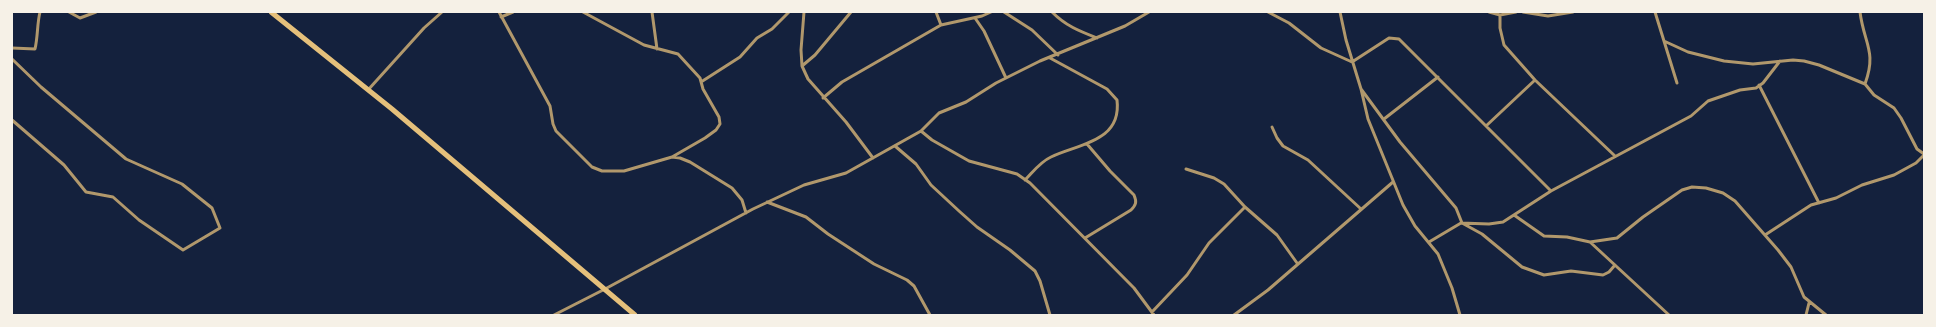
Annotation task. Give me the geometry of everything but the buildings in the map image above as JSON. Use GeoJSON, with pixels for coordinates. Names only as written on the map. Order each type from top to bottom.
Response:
{"type":"FeatureCollection","features":[{"type":"Feature","properties":{"kind":"main road"},"geometry":{"type":"LineString","coordinates":[[271,12],[368,90],[635,315]]}},
{"type":"Feature","properties":{"kind":"street"},"geometry":{"type":"LineString","coordinates":[[12,48],[36,49],[38,39],[37,24],[40,12]]}},
{"type":"Feature","properties":{"kind":"street"},"geometry":{"type":"LineString","coordinates":[[69,12],[80,18],[96,12]]}},
{"type":"Feature","properties":{"kind":"street"},"geometry":{"type":"LineString","coordinates":[[368,90],[424,28],[442,12]]}},
{"type":"Feature","properties":{"kind":"street"},"geometry":{"type":"LineString","coordinates":[[499,12],[550,106],[553,124],[556,131],[592,166],[602,171],[624,171],[672,157],[716,130],[720,124],[719,117],[701,82],[689,65],[678,54],[656,49],[625,36],[614,28],[583,12]]}},
{"type":"Feature","properties":{"kind":"street"},"geometry":{"type":"LineString","coordinates":[[501,17],[513,12]]}},
{"type":"Feature","properties":{"kind":"street"},"geometry":{"type":"LineString","coordinates":[[652,12],[656,49]]}},
{"type":"Feature","properties":{"kind":"street"},"geometry":{"type":"LineString","coordinates":[[701,82],[740,57],[757,38],[772,29],[789,12]]}},
{"type":"Feature","properties":{"kind":"street"},"geometry":{"type":"LineString","coordinates":[[804,12],[801,50],[802,66],[808,79],[823,98],[846,122],[873,158]]}},
{"type":"Feature","properties":{"kind":"street"},"geometry":{"type":"LineString","coordinates":[[802,66],[816,55],[851,12]]}},
{"type":"Feature","properties":{"kind":"street"},"geometry":{"type":"LineString","coordinates":[[936,12],[941,25]]}},
{"type":"Feature","properties":{"kind":"street"},"geometry":{"type":"LineString","coordinates":[[823,98],[842,82],[941,25],[975,18],[991,12]]}},
{"type":"Feature","properties":{"kind":"street"},"geometry":{"type":"LineString","coordinates":[[1004,12],[1032,30],[1058,55]]}},
{"type":"Feature","properties":{"kind":"street"},"geometry":{"type":"LineString","coordinates":[[1052,12],[1061,22],[1074,30],[1097,38]]}},
{"type":"Feature","properties":{"kind":"street"},"geometry":{"type":"LineString","coordinates":[[554,315],[767,202],[804,185],[846,173],[921,131],[939,113],[966,102],[1006,78],[1097,38],[1149,12]]}},
{"type":"Feature","properties":{"kind":"street"},"geometry":{"type":"LineString","coordinates":[[1268,12],[1289,23],[1321,48],[1352,62]]}},
{"type":"Feature","properties":{"kind":"street"},"geometry":{"type":"LineString","coordinates":[[1340,12],[1368,119],[1403,205],[1415,226],[1438,254],[1452,288],[1460,315]]}},
{"type":"Feature","properties":{"kind":"street"},"geometry":{"type":"LineString","coordinates":[[1489,12],[1500,15],[1516,12]]}},
{"type":"Feature","properties":{"kind":"street"},"geometry":{"type":"LineString","coordinates":[[1523,12],[1548,16],[1573,12]]}},
{"type":"Feature","properties":{"kind":"street"},"geometry":{"type":"LineString","coordinates":[[1654,12],[1677,82]]}},
{"type":"Feature","properties":{"kind":"street"},"geometry":{"type":"LineString","coordinates":[[1860,12],[1863,30],[1871,56],[1870,69],[1865,84]]}},
{"type":"Feature","properties":{"kind":"street"},"geometry":{"type":"LineString","coordinates":[[1500,15],[1500,28],[1504,45],[1535,80],[1615,156]]}},
{"type":"Feature","properties":{"kind":"street"},"geometry":{"type":"LineString","coordinates":[[975,18],[984,31],[1006,78]]}},
{"type":"Feature","properties":{"kind":"street"},"geometry":{"type":"LineString","coordinates":[[1352,62],[1390,38],[1399,39],[1551,191]]}},
{"type":"Feature","properties":{"kind":"street"},"geometry":{"type":"LineString","coordinates":[[1664,41],[1688,52],[1724,61],[1753,64],[1793,60],[1819,65],[1865,84],[1874,95],[1894,108],[1901,118],[1917,149],[1924,155],[1904,170],[1862,185],[1836,198],[1810,205],[1765,235]]}},
{"type":"Feature","properties":{"kind":"street"},"geometry":{"type":"LineString","coordinates":[[1025,180],[1040,164],[1050,157],[1088,144],[1106,133],[1116,120],[1117,100],[1107,89],[1050,58]]}},
{"type":"Feature","properties":{"kind":"street"},"geometry":{"type":"LineString","coordinates":[[12,59],[41,87],[126,159],[182,184],[212,208],[220,228],[183,250],[139,220],[113,197],[86,192],[64,165],[12,120]]}},
{"type":"Feature","properties":{"kind":"street"},"geometry":{"type":"LineString","coordinates":[[1429,242],[1456,225],[1462,223],[1489,224],[1503,222],[1551,191],[1691,116],[1708,101],[1740,90],[1756,88],[1780,61]]}},
{"type":"Feature","properties":{"kind":"street"},"geometry":{"type":"LineString","coordinates":[[1384,119],[1438,77]]}},
{"type":"Feature","properties":{"kind":"street"},"geometry":{"type":"LineString","coordinates":[[1486,126],[1535,80]]}},
{"type":"Feature","properties":{"kind":"street"},"geometry":{"type":"LineString","coordinates":[[1759,85],[1819,203]]}},
{"type":"Feature","properties":{"kind":"street"},"geometry":{"type":"LineString","coordinates":[[1361,88],[1400,142],[1456,208],[1462,223],[1482,234],[1522,266],[1532,272],[1544,275],[1571,271],[1584,271],[1603,275],[1615,265]]}},
{"type":"Feature","properties":{"kind":"street"},"geometry":{"type":"LineString","coordinates":[[1272,127],[1283,146],[1308,160],[1361,210]]}},
{"type":"Feature","properties":{"kind":"street"},"geometry":{"type":"LineString","coordinates":[[921,131],[932,140],[969,161],[1003,169],[1017,174],[1025,180],[1134,288],[1153,314],[1187,275],[1209,243],[1245,207]]}},
{"type":"Feature","properties":{"kind":"street"},"geometry":{"type":"LineString","coordinates":[[1085,238],[1131,210],[1136,205],[1134,195],[1088,144]]}},
{"type":"Feature","properties":{"kind":"street"},"geometry":{"type":"LineString","coordinates":[[895,146],[916,164],[931,185],[959,211],[977,227],[1010,250],[1035,271],[1042,287],[1050,315]]}},
{"type":"Feature","properties":{"kind":"street"},"geometry":{"type":"LineString","coordinates":[[672,157],[690,162],[732,188],[742,200],[746,213]]}},
{"type":"Feature","properties":{"kind":"street"},"geometry":{"type":"LineString","coordinates":[[1186,170],[1214,178],[1224,184],[1245,207],[1277,235],[1297,263]]}},
{"type":"Feature","properties":{"kind":"street"},"geometry":{"type":"LineString","coordinates":[[1234,315],[1268,290],[1297,263],[1393,182]]}},
{"type":"Feature","properties":{"kind":"street"},"geometry":{"type":"LineString","coordinates":[[1514,215],[1544,236],[1567,237],[1590,242],[1617,238],[1682,190],[1692,187],[1706,188],[1723,193],[1735,201],[1791,267],[1804,297],[1826,315]]}},
{"type":"Feature","properties":{"kind":"street"},"geometry":{"type":"LineString","coordinates":[[767,202],[806,217],[828,234],[874,264],[907,280],[914,286],[930,315]]}},
{"type":"Feature","properties":{"kind":"street"},"geometry":{"type":"LineString","coordinates":[[1590,242],[1669,315]]}},
{"type":"Feature","properties":{"kind":"street"},"geometry":{"type":"LineString","coordinates":[[1806,315],[1809,302]]}}]}
